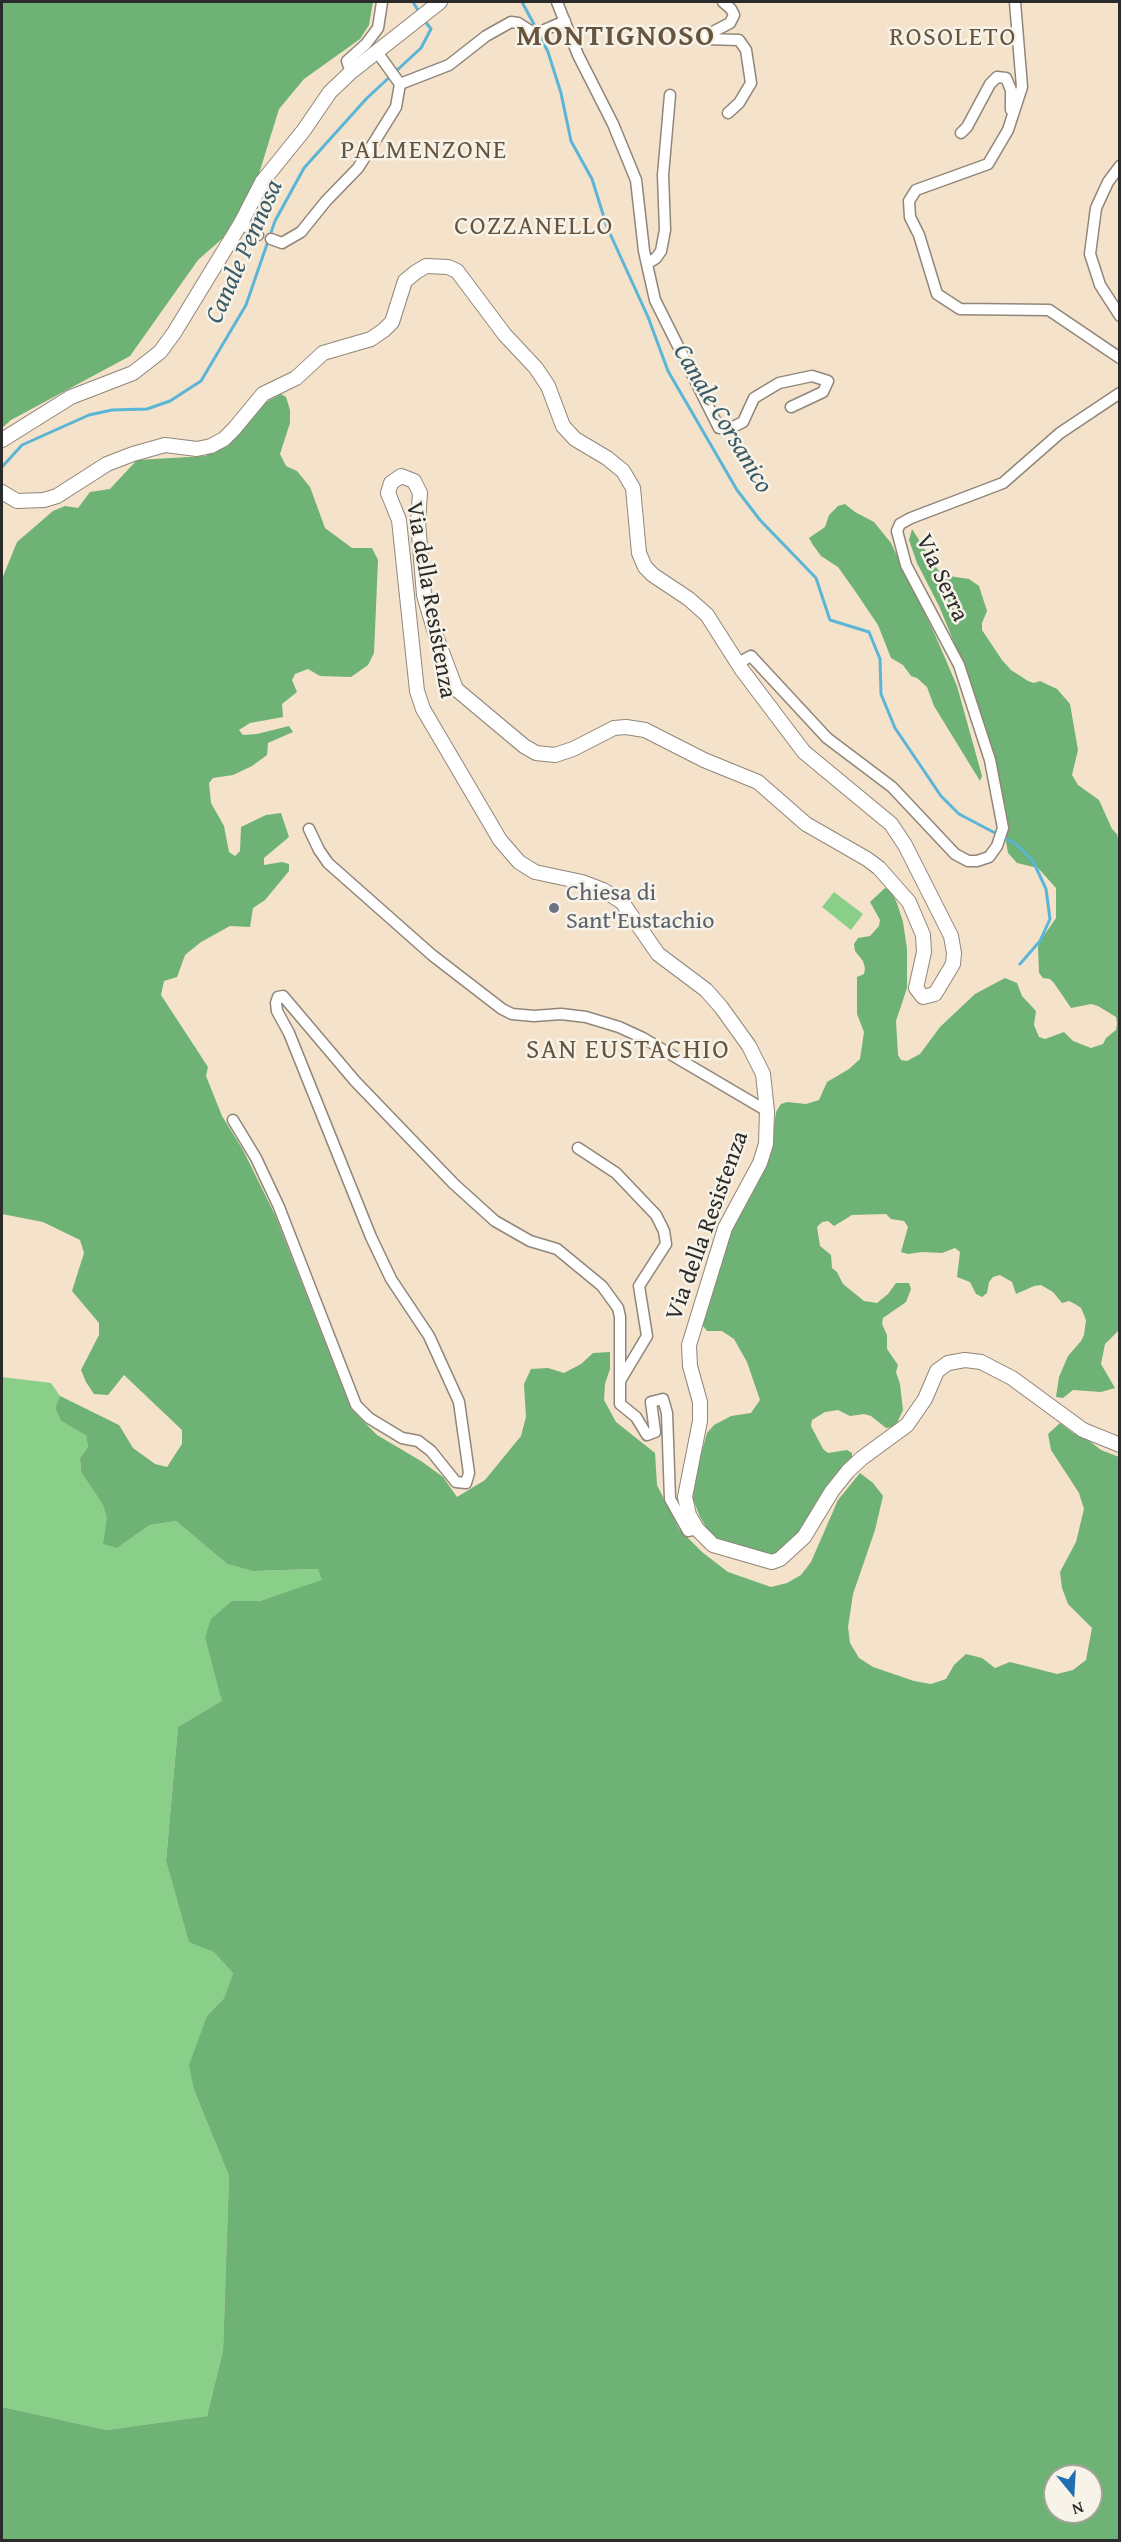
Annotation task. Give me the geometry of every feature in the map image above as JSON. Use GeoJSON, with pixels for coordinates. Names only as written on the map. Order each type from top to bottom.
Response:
{"type":"FeatureCollection","features":[{"type":"Feature","properties":{"kind":"street"},"geometry":{"type":"LineString","coordinates":[[351,72],[347,61],[366,44],[378,28],[382,2]]}},
{"type":"Feature","properties":{"kind":"street"},"geometry":{"type":"LineString","coordinates":[[2,440],[71,397],[133,373],[145,366],[160,352],[241,223],[262,182],[304,130],[330,92],[351,72],[382,57],[414,22],[440,2]]}},
{"type":"Feature","properties":{"kind":"street"},"geometry":{"type":"LineString","coordinates":[[557,2],[636,180],[647,264],[655,300],[718,428],[731,428],[743,422],[754,398],[779,383],[812,376],[828,381],[823,392],[791,407]]}},
{"type":"Feature","properties":{"kind":"street"},"geometry":{"type":"LineString","coordinates":[[723,2],[734,15],[730,23],[705,36],[705,39],[739,40],[747,50],[751,83],[739,103],[728,113]]}},
{"type":"Feature","properties":{"kind":"street"},"geometry":{"type":"LineString","coordinates":[[1015,2],[1022,87],[1008,130],[988,164],[916,190],[909,201],[910,217],[919,235],[937,294],[960,309],[1048,310],[1119,358]]}},
{"type":"Feature","properties":{"kind":"street"},"geometry":{"type":"LineString","coordinates":[[400,84],[449,65],[486,36],[511,22],[518,22],[535,34],[565,21]]}},
{"type":"Feature","properties":{"kind":"street"},"geometry":{"type":"LineString","coordinates":[[271,239],[282,243],[301,232],[326,201],[358,168],[396,107],[400,84],[382,57]]}},
{"type":"Feature","properties":{"kind":"street"},"geometry":{"type":"LineString","coordinates":[[961,133],[967,127],[990,84],[997,77],[1006,78],[1011,90],[1012,119]]}},
{"type":"Feature","properties":{"kind":"street"},"geometry":{"type":"LineString","coordinates":[[647,264],[661,251],[665,230],[663,175],[670,95]]}},
{"type":"Feature","properties":{"kind":"street"},"geometry":{"type":"LineString","coordinates":[[1119,166],[1105,187],[1096,208],[1090,254],[1101,285],[1119,316]]}},
{"type":"Feature","properties":{"kind":"street"},"geometry":{"type":"LineString","coordinates":[[241,223],[258,235]]}},
{"type":"Feature","properties":{"kind":"street","name":"Via della Resistenza"},"geometry":{"type":"LineString","coordinates":[[2,492],[17,501],[44,500],[57,496],[107,464],[133,454],[165,445],[197,449],[211,446],[224,439],[263,394],[296,378],[323,353],[370,339],[384,330],[392,322],[405,281],[416,272],[426,266],[448,267],[457,271],[505,335],[536,368],[548,386],[563,426],[575,439],[607,458],[623,471],[633,489],[639,553],[645,567],[689,599],[706,615],[738,663],[804,752],[891,824],[905,845],[951,936],[953,964],[935,994],[923,997],[916,988],[924,952],[923,935],[909,902],[879,868],[806,824],[758,782],[704,760],[645,730],[626,727],[614,728],[573,749],[555,755],[536,753],[524,747],[465,698],[456,689],[436,636],[424,595],[418,522],[420,493],[414,482],[401,476],[392,483],[388,493],[399,520],[417,691],[423,709],[500,840],[519,862],[535,872],[582,882],[603,890],[622,902],[658,954],[706,990],[749,1046],[763,1074],[767,1111],[766,1143],[725,1228],[688,1345],[690,1366],[700,1402],[700,1421],[685,1497],[688,1515],[696,1529]]}},
{"type":"Feature","properties":{"kind":"street","name":"Via Serra"},"geometry":{"type":"LineString","coordinates":[[738,663],[751,656],[827,738],[892,787],[955,854],[968,861],[989,857],[997,846],[1003,828],[990,760],[959,665],[906,565],[897,531],[900,524],[911,518],[1003,483],[1060,433],[1119,393]]}},
{"type":"Feature","properties":{"kind":"street"},"geometry":{"type":"LineString","coordinates":[[309,829],[328,863],[352,881],[390,919],[432,955],[502,1009],[513,1014],[534,1016],[561,1014],[586,1017],[619,1027],[643,1038],[767,1111]]}},
{"type":"Feature","properties":{"kind":"street"},"geometry":{"type":"LineString","coordinates":[[233,1120],[256,1158],[279,1207],[356,1405],[369,1418],[402,1437],[418,1442],[431,1451],[456,1482],[466,1484],[469,1473],[459,1402],[429,1336],[391,1279],[371,1237],[289,1033],[277,1011],[278,997],[283,996],[355,1082],[454,1184],[495,1221],[530,1241],[556,1249],[602,1286],[618,1308],[620,1317],[620,1404],[636,1417],[647,1435],[655,1432],[651,1402],[663,1399],[667,1413],[670,1499],[688,1531],[696,1529],[713,1545],[772,1562],[780,1559],[804,1537],[832,1491],[848,1471],[908,1425],[920,1407],[937,1371],[948,1363],[965,1360],[981,1362],[1012,1378],[1083,1430],[1119,1445]]}},
{"type":"Feature","properties":{"kind":"street"},"geometry":{"type":"LineString","coordinates":[[578,1148],[616,1173],[656,1215],[664,1231],[666,1244],[639,1286],[647,1336],[619,1384]]}},
{"type":"Feature","properties":{"kind":"green space"},"geometry":{"type":"Polygon","coordinates":[[[2,2],[373,2],[369,25],[360,39],[304,79],[279,109],[258,177],[224,237],[198,260],[130,356],[11,420],[2,428],[2,2]]]}},
{"type":"Feature","properties":{"kind":"green space"},"geometry":{"type":"Polygon","coordinates":[[[281,394],[286,397],[290,410],[290,423],[280,454],[286,466],[297,471],[310,487],[325,528],[352,548],[372,548],[378,560],[374,653],[368,665],[351,677],[320,676],[308,669],[295,674],[292,680],[297,692],[282,704],[283,717],[250,723],[239,730],[243,735],[257,734],[289,726],[293,732],[268,743],[267,755],[252,766],[233,775],[213,778],[209,783],[211,803],[224,826],[229,852],[235,856],[240,851],[241,827],[266,815],[281,813],[289,837],[264,858],[264,865],[282,862],[289,864],[289,871],[265,900],[253,908],[250,927],[230,926],[201,942],[185,955],[177,977],[164,981],[161,995],[208,1067],[206,1076],[222,1116],[243,1150],[275,1215],[351,1409],[377,1435],[443,1477],[457,1497],[485,1480],[521,1436],[526,1417],[524,1384],[531,1369],[548,1368],[564,1373],[581,1364],[593,1353],[610,1352],[610,1369],[605,1384],[604,1400],[616,1422],[655,1453],[657,1485],[679,1529],[702,1552],[728,1572],[771,1587],[787,1583],[801,1575],[811,1562],[838,1500],[860,1473],[873,1483],[883,1496],[875,1530],[853,1594],[848,1627],[850,1643],[859,1658],[873,1667],[914,1681],[931,1684],[946,1679],[954,1665],[966,1654],[982,1658],[995,1668],[1010,1662],[1057,1674],[1073,1670],[1086,1660],[1092,1628],[1068,1604],[1062,1588],[1060,1572],[1076,1542],[1084,1509],[1079,1493],[1051,1450],[1048,1434],[1060,1423],[1101,1450],[1119,1457],[1119,2540],[2,2540],[2,2407],[107,2430],[207,2416],[223,2351],[229,2176],[194,2090],[189,2065],[207,2016],[224,1998],[233,1973],[214,1952],[189,1942],[166,1861],[178,1727],[222,1701],[205,1638],[211,1619],[232,1601],[260,1601],[322,1580],[318,1569],[253,1571],[227,1564],[176,1521],[150,1525],[117,1548],[103,1544],[107,1518],[103,1505],[81,1472],[80,1458],[88,1447],[86,1435],[61,1421],[55,1408],[60,1396],[119,1425],[133,1448],[155,1464],[167,1467],[182,1444],[182,1430],[124,1375],[108,1395],[94,1394],[86,1382],[81,1370],[99,1335],[99,1323],[72,1291],[84,1253],[80,1240],[43,1222],[2,1214],[2,579],[17,542],[53,511],[65,506],[78,508],[90,492],[110,489],[137,460],[205,456],[221,447],[239,432],[266,402],[281,394]]]}},
{"type":"Feature","properties":{"kind":"green space"},"geometry":{"type":"Polygon","coordinates":[[[845,504],[874,522],[891,543],[957,686],[982,776],[980,781],[934,706],[927,687],[911,676],[903,665],[891,658],[878,625],[855,591],[838,567],[821,556],[809,538],[825,527],[829,515],[838,506],[845,504]]]}},
{"type":"Feature","properties":{"kind":"green space"},"geometry":{"type":"Polygon","coordinates":[[[912,529],[938,570],[949,576],[969,579],[979,586],[987,611],[982,630],[1011,670],[1028,681],[1034,683],[1040,681],[1057,689],[1070,704],[1078,750],[1072,775],[1078,785],[1099,800],[1112,829],[1117,834],[1120,847],[1120,1329],[1105,1344],[1101,1364],[1115,1388],[1101,1392],[1073,1390],[1063,1398],[1056,1397],[1059,1377],[1068,1356],[1084,1335],[1086,1320],[1081,1308],[1075,1304],[1069,1301],[1062,1303],[1053,1292],[1041,1285],[1016,1294],[1012,1282],[1000,1275],[993,1277],[989,1282],[987,1293],[982,1297],[976,1294],[970,1282],[957,1277],[960,1252],[955,1248],[942,1253],[908,1254],[901,1252],[908,1227],[904,1221],[891,1219],[886,1214],[852,1215],[834,1226],[828,1221],[822,1222],[817,1227],[820,1246],[831,1255],[832,1268],[837,1272],[843,1284],[864,1301],[877,1303],[896,1283],[909,1283],[911,1289],[906,1302],[883,1318],[882,1324],[887,1335],[887,1349],[898,1365],[896,1372],[903,1410],[897,1423],[886,1428],[871,1416],[864,1414],[850,1416],[838,1410],[825,1412],[812,1420],[811,1426],[823,1449],[828,1453],[847,1450],[852,1453],[852,1460],[810,1520],[793,1540],[771,1556],[725,1543],[710,1534],[693,1499],[694,1479],[707,1433],[714,1425],[731,1416],[751,1413],[760,1400],[747,1362],[734,1339],[722,1331],[707,1331],[701,1319],[733,1222],[772,1140],[776,1112],[781,1104],[787,1102],[806,1104],[819,1100],[827,1082],[849,1069],[860,1059],[864,1032],[857,1014],[857,977],[864,974],[865,968],[863,961],[855,951],[854,944],[858,938],[870,936],[879,926],[880,920],[870,902],[885,888],[891,891],[903,922],[907,949],[907,988],[896,1021],[898,1055],[901,1060],[907,1061],[920,1054],[940,1027],[975,994],[1005,978],[1017,983],[1022,996],[1036,1011],[1034,1025],[1039,1037],[1045,1039],[1064,1032],[1073,1041],[1091,1048],[1103,1044],[1106,1038],[1116,1030],[1117,1023],[1116,1017],[1098,1006],[1091,1004],[1071,1008],[1054,983],[1050,979],[1043,978],[1039,973],[1038,947],[1056,918],[1056,888],[1038,868],[1017,863],[1008,853],[986,732],[966,671],[939,606],[917,563],[909,540],[912,529]]]}},
{"type":"Feature","properties":{"kind":"green space"},"geometry":{"type":"Polygon","coordinates":[[[834,892],[863,914],[851,930],[822,907],[834,892]]]}},
{"type":"Feature","properties":{"kind":"green space"},"geometry":{"type":"Polygon","coordinates":[[[2,1377],[51,1383],[60,1396],[55,1408],[61,1421],[86,1434],[88,1447],[80,1458],[81,1472],[103,1505],[117,1548],[150,1525],[176,1521],[227,1564],[254,1571],[319,1569],[323,1581],[260,1601],[232,1601],[205,1638],[223,1701],[178,1727],[166,1861],[189,1941],[215,1952],[233,1973],[224,1998],[207,2016],[194,2090],[229,2176],[223,2351],[207,2416],[107,2430],[2,2407],[2,1377]]]}},
{"type":"Feature","properties":{"kind":"waterway","name":"Canale Pennosa"},"geometry":{"type":"LineString","coordinates":[[413,2],[419,12]]}},
{"type":"Feature","properties":{"kind":"waterway","name":"Canale Corsanico"},"geometry":{"type":"LineString","coordinates":[[522,2],[537,30]]}},
{"type":"Feature","properties":{"kind":"waterway","name":"Canale Pennosa"},"geometry":{"type":"LineString","coordinates":[[2,467],[22,445],[89,415],[112,410],[147,409],[170,401],[201,381],[246,305],[275,221],[304,168],[367,98],[421,48],[431,29],[424,20]]}},
{"type":"Feature","properties":{"kind":"waterway","name":"Canale Corsanico"},"geometry":{"type":"LineString","coordinates":[[540,36],[548,52],[561,93],[571,141],[592,179],[607,227],[648,317],[668,371],[737,490],[760,520],[816,578],[830,620],[869,632],[880,659],[881,694],[895,728],[941,796],[959,814],[997,834]]}},
{"type":"Feature","properties":{"kind":"waterway","name":"Canale Corsanico"},"geometry":{"type":"LineString","coordinates":[[1003,837],[1016,844],[1033,861],[1046,889],[1050,919],[1040,941],[1020,964]]}},
{"type":"Feature","properties":{"kind":"place","name":"Chiesa di Sant'Eustachio"},"geometry":{"type":"Point","coordinates":[554,908]}},
{"type":"Feature","properties":{"kind":"district","name":"MONTIGNOSO"},"geometry":{"type":"Point","coordinates":[616,37]}},
{"type":"Feature","properties":{"kind":"district","name":"ROSOLETO"},"geometry":{"type":"Point","coordinates":[953,38]}},
{"type":"Feature","properties":{"kind":"district","name":"PALMENZONE"},"geometry":{"type":"Point","coordinates":[424,151]}},
{"type":"Feature","properties":{"kind":"district","name":"COZZANELLO"},"geometry":{"type":"Point","coordinates":[534,227]}},
{"type":"Feature","properties":{"kind":"district","name":"SAN EUSTACHIO"},"geometry":{"type":"Point","coordinates":[628,1051]}}]}
